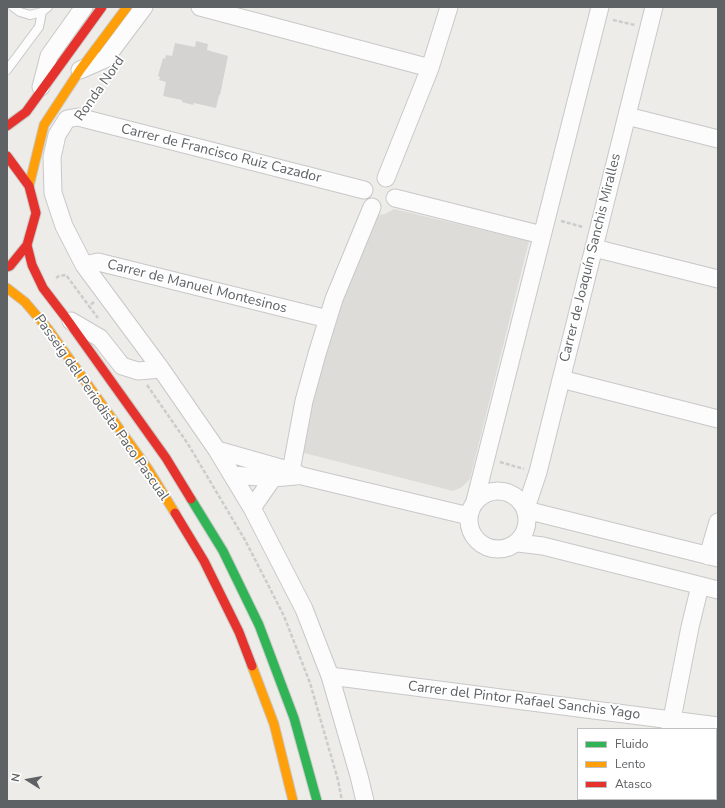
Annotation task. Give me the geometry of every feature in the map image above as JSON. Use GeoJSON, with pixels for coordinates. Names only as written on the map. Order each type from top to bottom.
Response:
{"type":"FeatureCollection","features":[{"type":"Feature","properties":{"kind":"street"},"geometry":{"type":"LineString","coordinates":[[39,93],[49,56],[84,7]]}},
{"type":"Feature","properties":{"kind":"street"},"geometry":{"type":"LineString","coordinates":[[7,126],[26,112],[102,7]]}},
{"type":"Feature","properties":{"kind":"street","name":"Ronda Nord"},"geometry":{"type":"LineString","coordinates":[[29,186],[44,125],[80,70],[127,7]]}},
{"type":"Feature","properties":{"kind":"street","name":"Ronda Nord"},"geometry":{"type":"LineString","coordinates":[[80,70],[105,59],[144,7]]}},
{"type":"Feature","properties":{"kind":"street"},"geometry":{"type":"LineString","coordinates":[[200,7],[422,65]]}},
{"type":"Feature","properties":{"kind":"street"},"geometry":{"type":"LineString","coordinates":[[386,178],[422,65],[449,7]]}},
{"type":"Feature","properties":{"kind":"street","name":"Carrer de Joaquín Sanchis Miralles"},"geometry":{"type":"LineString","coordinates":[[526,509],[538,472],[654,7]]}},
{"type":"Feature","properties":{"kind":"street"},"geometry":{"type":"LineString","coordinates":[[599,12],[472,509],[472,534],[484,547],[502,550],[518,543],[543,546],[718,590]]}},
{"type":"Feature","properties":{"kind":"street"},"geometry":{"type":"LineString","coordinates":[[627,116],[718,139]]}},
{"type":"Feature","properties":{"kind":"street"},"geometry":{"type":"LineString","coordinates":[[78,117],[66,119],[57,135],[52,157],[53,193],[64,226],[84,265],[161,369],[217,450],[252,508],[304,609],[330,676],[359,776],[364,801]]}},
{"type":"Feature","properties":{"kind":"street","name":"Carrer de Francisco Ruiz Cazador"},"geometry":{"type":"LineString","coordinates":[[78,117],[364,190]]}},
{"type":"Feature","properties":{"kind":"street"},"geometry":{"type":"LineString","coordinates":[[7,156],[29,186],[36,212],[27,245],[10,266],[7,267]]}},
{"type":"Feature","properties":{"kind":"street"},"geometry":{"type":"LineString","coordinates":[[386,178],[394,186],[395,198],[386,208],[372,207],[365,200],[364,190],[372,179],[386,178]]}},
{"type":"Feature","properties":{"kind":"street"},"geometry":{"type":"LineString","coordinates":[[395,198],[542,235]]}},
{"type":"Feature","properties":{"kind":"street"},"geometry":{"type":"LineString","coordinates":[[297,473],[304,401],[334,299],[372,207]]}},
{"type":"Feature","properties":{"kind":"street","name":"Passeig del Periodista Paco Pascual"},"geometry":{"type":"LineString","coordinates":[[27,245],[32,265],[43,288],[166,458],[223,551],[259,625],[292,710],[317,801]]}},
{"type":"Feature","properties":{"kind":"street"},"geometry":{"type":"LineString","coordinates":[[594,248],[718,279]]}},
{"type":"Feature","properties":{"kind":"street","name":"Carrer de Manuel Montesinos"},"geometry":{"type":"LineString","coordinates":[[84,265],[98,262],[328,319]]}},
{"type":"Feature","properties":{"kind":"street","name":"Passeig del Periodista Paco Pascual"},"geometry":{"type":"LineString","coordinates":[[7,288],[25,302],[48,330],[148,469],[204,561],[239,632],[274,724],[293,801]]}},
{"type":"Feature","properties":{"kind":"street","name":"Passeig del Periodista Paco Pascual"},"geometry":{"type":"LineString","coordinates":[[66,318],[100,338],[122,366],[138,371],[161,369]]}},
{"type":"Feature","properties":{"kind":"street"},"geometry":{"type":"LineString","coordinates":[[561,379],[718,419]]}},
{"type":"Feature","properties":{"kind":"street"},"geometry":{"type":"LineString","coordinates":[[217,450],[297,473],[472,509]]}},
{"type":"Feature","properties":{"kind":"street"},"geometry":{"type":"LineString","coordinates":[[232,474],[256,461]]}},
{"type":"Feature","properties":{"kind":"street"},"geometry":{"type":"LineString","coordinates":[[232,474],[273,478],[297,473]]}},
{"type":"Feature","properties":{"kind":"street"},"geometry":{"type":"LineString","coordinates":[[252,508],[273,478]]}},
{"type":"Feature","properties":{"kind":"street"},"geometry":{"type":"LineString","coordinates":[[472,509],[493,491],[512,494],[526,509],[713,557],[718,522]]}},
{"type":"Feature","properties":{"kind":"street"},"geometry":{"type":"LineString","coordinates":[[518,543],[528,527],[526,509]]}},
{"type":"Feature","properties":{"kind":"street"},"geometry":{"type":"LineString","coordinates":[[671,724],[690,627],[700,586]]}},
{"type":"Feature","properties":{"kind":"street","name":"Carrer del Pintor Rafael Sanchis Yago"},"geometry":{"type":"LineString","coordinates":[[330,676],[671,724],[718,726]]}},
{"type":"Feature","properties":{"kind":"lane"},"geometry":{"type":"LineString","coordinates":[[13,7],[20,12],[30,15],[45,10]]}},
{"type":"Feature","properties":{"kind":"lane"},"geometry":{"type":"LineString","coordinates":[[7,70],[39,27],[45,10]]}},
{"type":"Feature","properties":{"kind":"path"},"geometry":{"type":"LineString","coordinates":[[599,12],[649,29]]}},
{"type":"Feature","properties":{"kind":"path","name":"Ronda Nord"},"geometry":{"type":"LineString","coordinates":[[78,117],[110,73]]}},
{"type":"Feature","properties":{"kind":"path"},"geometry":{"type":"LineString","coordinates":[[547,217],[598,231]]}},
{"type":"Feature","properties":{"kind":"path"},"geometry":{"type":"LineString","coordinates":[[486,458],[538,472]]}},
{"type":"Feature","properties":{"kind":"shaded area"},"geometry":{"type":"Polygon","coordinates":[[[394,209],[529,241],[470,479],[462,487],[453,491],[300,452],[338,300],[378,215],[385,214],[394,209]]]}},
{"type":"Feature","properties":{"kind":"building"},"geometry":{"type":"Polygon","coordinates":[[[196,41],[208,44],[207,50],[228,56],[216,108],[194,103],[193,105],[182,102],[182,100],[163,96],[166,82],[159,80],[160,77],[158,76],[163,58],[165,59],[166,55],[172,56],[175,43],[195,47],[196,41]]]}},
{"type":"Feature","properties":{"kind":"traffic: fast"},"geometry":{"type":"LineString","coordinates":[[191,499],[223,551],[259,625],[294,718],[317,801]]}},
{"type":"Feature","properties":{"kind":"traffic: slow"},"geometry":{"type":"LineString","coordinates":[[29,186],[44,125],[80,70],[127,7]]}},
{"type":"Feature","properties":{"kind":"traffic: slow"},"geometry":{"type":"LineString","coordinates":[[7,288],[25,302],[48,329],[148,469],[175,513]]}},
{"type":"Feature","properties":{"kind":"traffic: slow"},"geometry":{"type":"LineString","coordinates":[[252,666],[274,724],[293,801]]}},
{"type":"Feature","properties":{"kind":"traffic: jam"},"geometry":{"type":"LineString","coordinates":[[7,126],[26,112],[102,7]]}},
{"type":"Feature","properties":{"kind":"traffic: jam"},"geometry":{"type":"LineString","coordinates":[[7,156],[29,186],[36,213],[27,245],[10,266],[7,267]]}},
{"type":"Feature","properties":{"kind":"traffic: jam"},"geometry":{"type":"LineString","coordinates":[[27,245],[32,265],[43,288],[166,458],[191,499]]}},
{"type":"Feature","properties":{"kind":"traffic: jam"},"geometry":{"type":"LineString","coordinates":[[175,513],[204,561],[239,632],[252,666]]}}]}
